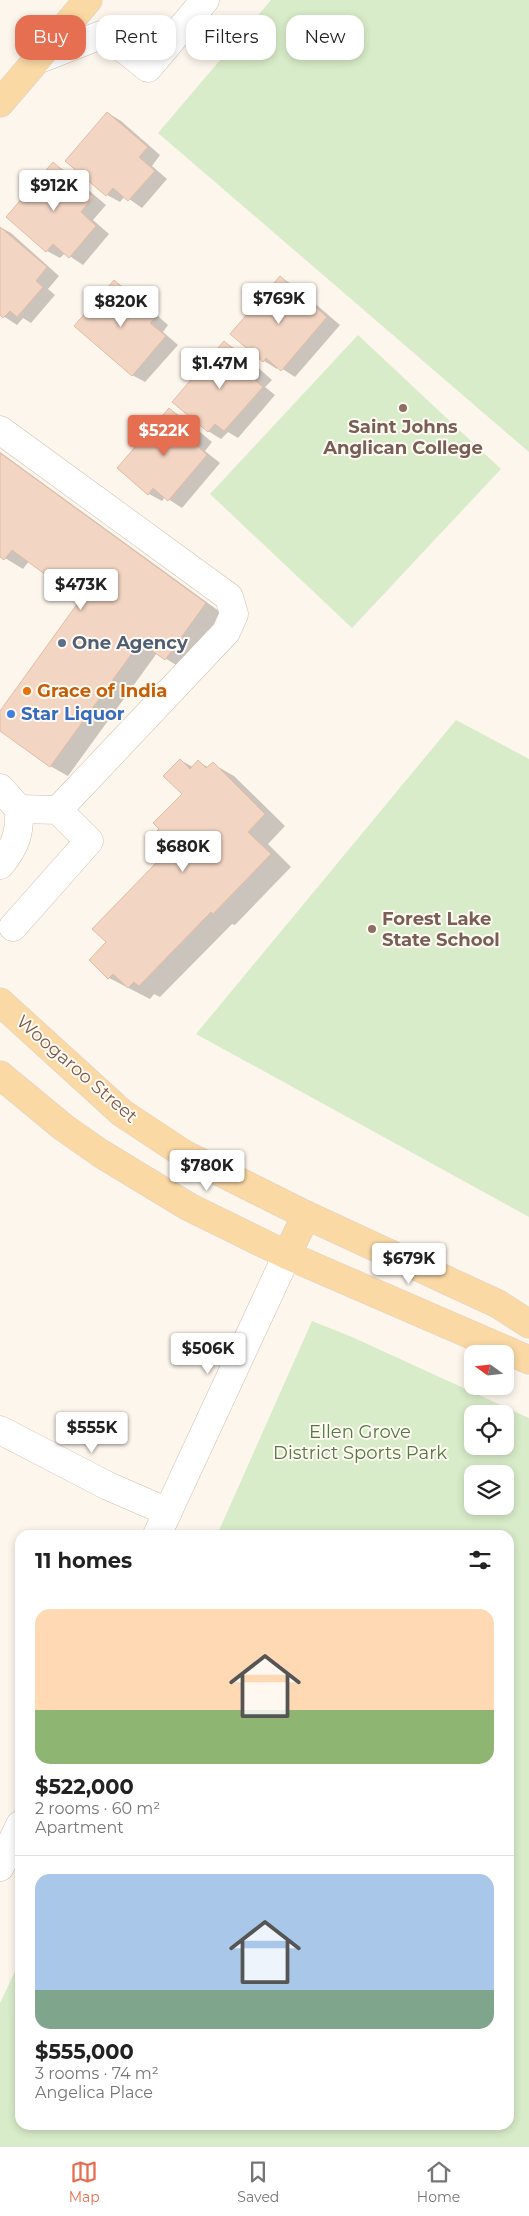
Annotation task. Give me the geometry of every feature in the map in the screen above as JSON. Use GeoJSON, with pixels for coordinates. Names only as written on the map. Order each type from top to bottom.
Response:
{"type":"FeatureCollection","features":[{"type":"Feature","properties":{"kind":"main road"},"geometry":{"type":"LineString","coordinates":[[75,15],[88,0]]}},
{"type":"Feature","properties":{"kind":"main road"},"geometry":{"type":"LineString","coordinates":[[0,103],[37,60]]}},
{"type":"Feature","properties":{"kind":"main road","name":"Woogaroo Street"},"geometry":{"type":"LineString","coordinates":[[0,1002],[122,1113],[184,1154],[306,1215],[498,1304],[529,1324]]}},
{"type":"Feature","properties":{"kind":"main road"},"geometry":{"type":"LineString","coordinates":[[0,1075],[63,1127],[100,1153],[189,1207],[286,1256],[529,1360]]}},
{"type":"Feature","properties":{"kind":"main road"},"geometry":{"type":"LineString","coordinates":[[286,1256],[306,1215]]}},
{"type":"Feature","properties":{"kind":"street"},"geometry":{"type":"LineString","coordinates":[[86,41],[102,35],[127,51],[148,68],[205,0]]}},
{"type":"Feature","properties":{"kind":"street"},"geometry":{"type":"LineString","coordinates":[[0,430],[229,597],[234,614],[226,632],[58,810]]}},
{"type":"Feature","properties":{"kind":"street"},"geometry":{"type":"LineString","coordinates":[[5,795],[58,810],[89,841],[13,927]]}},
{"type":"Feature","properties":{"kind":"street"},"geometry":{"type":"LineString","coordinates":[[0,865],[11,853],[20,830],[5,795]]}},
{"type":"Feature","properties":{"kind":"street"},"geometry":{"type":"LineString","coordinates":[[0,1430],[108,1486],[162,1524],[286,1256]]}},
{"type":"Feature","properties":{"kind":"street"},"geometry":{"type":"LineString","coordinates":[[0,1867],[15,1836]]}},
{"type":"Feature","properties":{"kind":"green space"},"geometry":{"type":"Polygon","coordinates":[[[271,0],[529,0],[529,452],[158,133],[220,60],[276,60],[276,15],[258,15],[271,0]]]}},
{"type":"Feature","properties":{"kind":"green space"},"geometry":{"type":"Polygon","coordinates":[[[358,335],[501,469],[352,628],[210,494],[358,335]]]}},
{"type":"Feature","properties":{"kind":"green space"},"geometry":{"type":"Polygon","coordinates":[[[456,720],[529,759],[529,1217],[196,1034],[456,720]]]}},
{"type":"Feature","properties":{"kind":"green space","name":"Ellen Grove District Sports Park"},"geometry":{"type":"Polygon","coordinates":[[[312,1321],[352,1337],[464,1388],[464,1395],[479,1395],[501,1405],[464,1405],[464,1455],[514,1455],[514,1411],[529,1418],[529,2146],[0,2146],[0,2003],[15,1972],[15,2130],[514,2130],[514,1530],[219,1530],[312,1321]]]}},
{"type":"Feature","properties":{"kind":"building"},"geometry":{"type":"Polygon","coordinates":[[[107,112],[148,147],[139,157],[155,171],[128,201],[113,188],[106,196],[65,161],[107,112]]]}},
{"type":"Feature","properties":{"kind":"building"},"geometry":{"type":"Polygon","coordinates":[[[53,162],[93,197],[81,212],[96,226],[69,258],[53,244],[46,252],[6,217],[53,162]]]}},
{"type":"Feature","properties":{"kind":"building"},"geometry":{"type":"Polygon","coordinates":[[[0,227],[47,267],[36,281],[43,287],[17,317],[10,311],[3,318],[0,315],[0,227]]]}},
{"type":"Feature","properties":{"kind":"building"},"geometry":{"type":"Polygon","coordinates":[[[280,276],[327,317],[281,371],[266,358],[263,362],[230,334],[280,276]]]}},
{"type":"Feature","properties":{"kind":"building"},"geometry":{"type":"Polygon","coordinates":[[[114,280],[156,317],[150,323],[166,336],[132,376],[74,326],[114,280]]]}},
{"type":"Feature","properties":{"kind":"building"},"geometry":{"type":"Polygon","coordinates":[[[224,341],[260,372],[253,379],[263,387],[224,431],[215,424],[208,432],[172,402],[224,341]]]}},
{"type":"Feature","properties":{"kind":"building"},"geometry":{"type":"Polygon","coordinates":[[[169,408],[199,434],[193,442],[207,455],[168,501],[153,488],[148,495],[117,468],[169,408]]]}},
{"type":"Feature","properties":{"kind":"building"},"geometry":{"type":"Polygon","coordinates":[[[0,453],[206,603],[165,660],[140,642],[50,767],[0,731],[0,711],[80,600],[12,550],[4,560],[0,557],[0,453]]]}},
{"type":"Feature","properties":{"kind":"building"},"geometry":{"type":"Polygon","coordinates":[[[180,759],[190,769],[198,760],[206,768],[213,762],[265,814],[248,832],[271,854],[139,986],[134,982],[128,988],[113,974],[108,979],[89,960],[106,942],[92,929],[158,861],[151,854],[158,846],[151,838],[159,829],[153,823],[182,794],[163,776],[180,759]]]}},
{"type":"Feature","properties":{"kind":"place","name":"Saint Johns Anglican College"},"geometry":{"type":"Point","coordinates":[403,408]}},
{"type":"Feature","properties":{"kind":"place","name":"One Agency"},"geometry":{"type":"Point","coordinates":[62,643]}},
{"type":"Feature","properties":{"kind":"place","name":"Grace of India"},"geometry":{"type":"Point","coordinates":[27,691]}},
{"type":"Feature","properties":{"kind":"place","name":"Star Liquor"},"geometry":{"type":"Point","coordinates":[11,714]}},
{"type":"Feature","properties":{"kind":"place","name":"Forest Lake State School"},"geometry":{"type":"Point","coordinates":[372,929]}}]}
